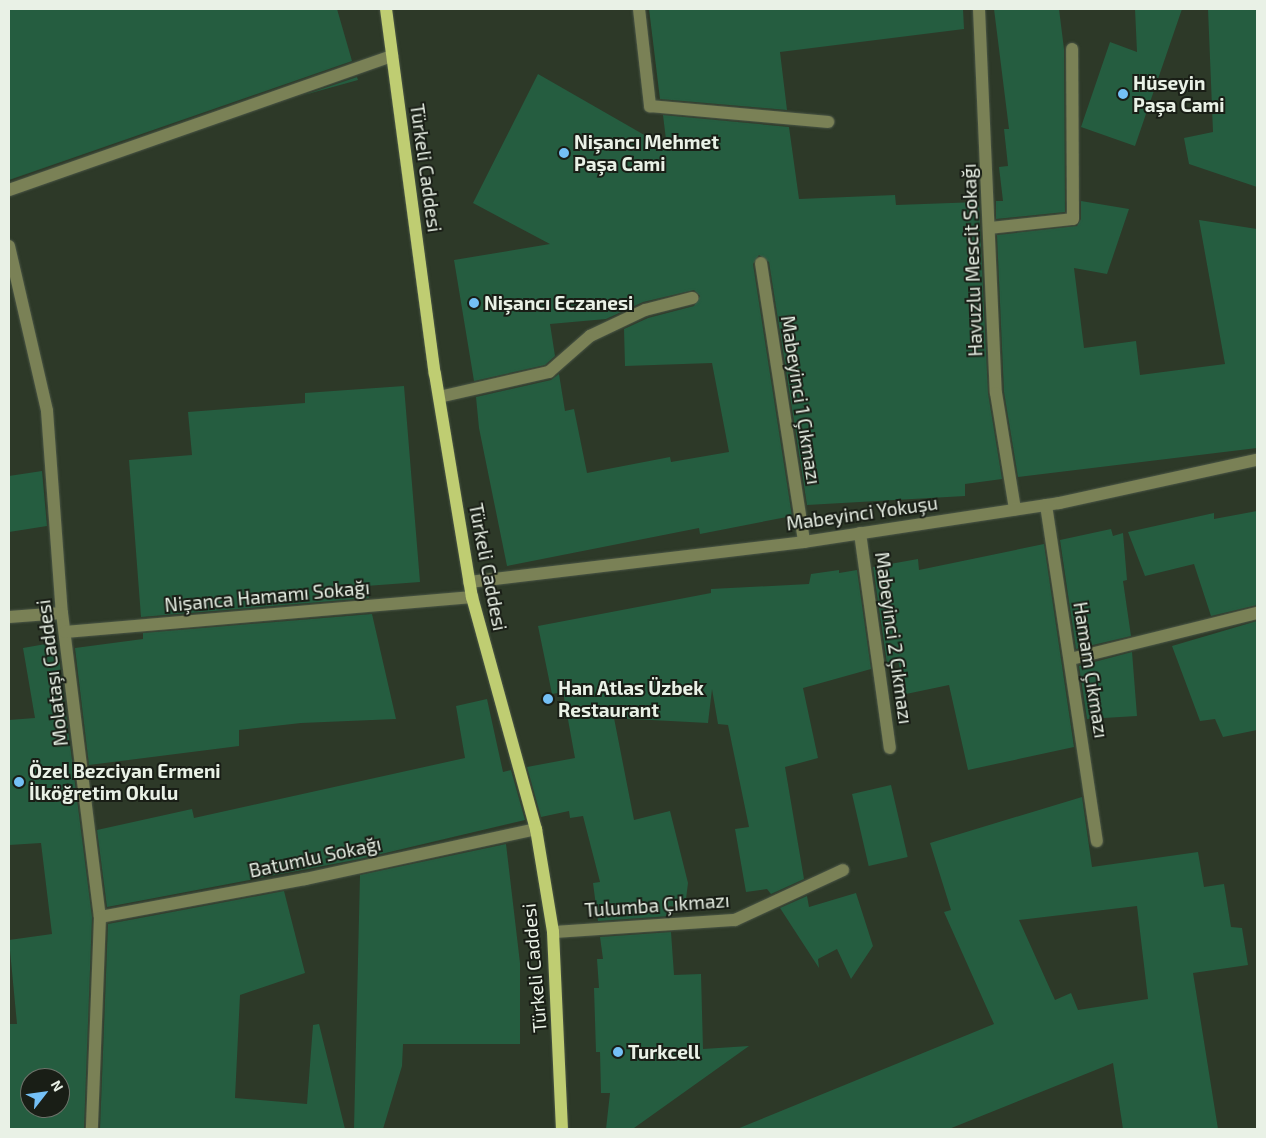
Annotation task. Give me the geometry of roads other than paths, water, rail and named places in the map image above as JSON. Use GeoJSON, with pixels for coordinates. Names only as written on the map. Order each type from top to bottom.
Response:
{"type":"FeatureCollection","features":[{"type":"Feature","properties":{"kind":"main road","name":"Türkeli Caddesi"},"geometry":{"type":"LineString","coordinates":[[386,9],[439,397],[469,582],[536,829],[553,932],[562,1129]]}},
{"type":"Feature","properties":{"kind":"street"},"geometry":{"type":"LineString","coordinates":[[639,9],[650,106],[828,122]]}},
{"type":"Feature","properties":{"kind":"street","name":"Havuzlu Mescit Sokağı"},"geometry":{"type":"LineString","coordinates":[[979,9],[996,393],[1015,509]]}},
{"type":"Feature","properties":{"kind":"street"},"geometry":{"type":"LineString","coordinates":[[990,228],[1073,219],[1072,49]]}},
{"type":"Feature","properties":{"kind":"street"},"geometry":{"type":"LineString","coordinates":[[9,190],[392,56]]}},
{"type":"Feature","properties":{"kind":"street","name":"Molataşı Caddesi"},"geometry":{"type":"LineString","coordinates":[[9,246],[47,411],[62,613],[100,916],[92,1129]]}},
{"type":"Feature","properties":{"kind":"street","name":"Mabeyinci 1 Çıkmazı"},"geometry":{"type":"LineString","coordinates":[[762,263],[804,542]]}},
{"type":"Feature","properties":{"kind":"street"},"geometry":{"type":"LineString","coordinates":[[439,397],[549,372],[590,336],[645,310],[692,298]]}},
{"type":"Feature","properties":{"kind":"street","name":"Mabeyinci Yokuşu"},"geometry":{"type":"LineString","coordinates":[[469,582],[804,542],[1059,503],[1257,460]]}},
{"type":"Feature","properties":{"kind":"street","name":"Hamam Çıkmazı"},"geometry":{"type":"LineString","coordinates":[[1046,505],[1071,659],[1097,841]]}},
{"type":"Feature","properties":{"kind":"street","name":"Mabeyinci 2 Çıkmazı"},"geometry":{"type":"LineString","coordinates":[[860,533],[890,748]]}},
{"type":"Feature","properties":{"kind":"street","name":"Nişanca Hamamı Sokağı"},"geometry":{"type":"LineString","coordinates":[[65,632],[472,597]]}},
{"type":"Feature","properties":{"kind":"street"},"geometry":{"type":"LineString","coordinates":[[1071,659],[1257,612]]}},
{"type":"Feature","properties":{"kind":"street"},"geometry":{"type":"LineString","coordinates":[[9,617],[62,613]]}},
{"type":"Feature","properties":{"kind":"street","name":"Batumlu Sokağı"},"geometry":{"type":"LineString","coordinates":[[100,916],[305,880],[536,829]]}},
{"type":"Feature","properties":{"kind":"street","name":"Tulumba Çıkmazı"},"geometry":{"type":"LineString","coordinates":[[553,932],[735,920],[843,870]]}},
{"type":"Feature","properties":{"kind":"place","name":"Hüseyin Paşa Cami"},"geometry":{"type":"Point","coordinates":[1123,94]}},
{"type":"Feature","properties":{"kind":"place","name":"Nişancı Mehmet Paşa Cami"},"geometry":{"type":"Point","coordinates":[564,153]}},
{"type":"Feature","properties":{"kind":"place","name":"Nişancı Eczanesi"},"geometry":{"type":"Point","coordinates":[474,303]}},
{"type":"Feature","properties":{"kind":"place","name":"Han Atlas Üzbek Restaurant"},"geometry":{"type":"Point","coordinates":[548,699]}},
{"type":"Feature","properties":{"kind":"place","name":"Özel Bezciyan Ermeni İlköğretim Okulu"},"geometry":{"type":"Point","coordinates":[19,782]}},
{"type":"Feature","properties":{"kind":"place","name":"Turkcell"},"geometry":{"type":"Point","coordinates":[618,1052]}}]}
